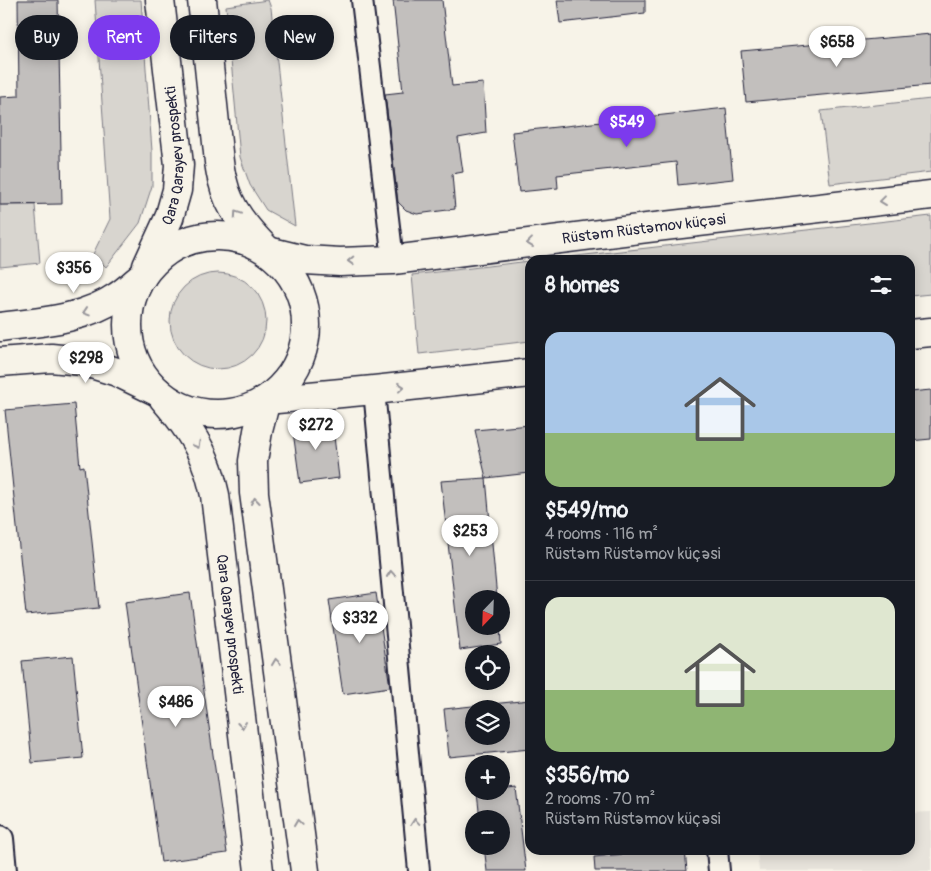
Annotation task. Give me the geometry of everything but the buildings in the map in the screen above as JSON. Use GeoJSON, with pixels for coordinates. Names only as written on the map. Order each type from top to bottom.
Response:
{"type":"FeatureCollection","features":[{"type":"Feature","properties":{"kind":"main road","name":"Qara Qarayev prospekti"},"geometry":{"type":"LineString","coordinates":[[142,276],[169,218],[177,190],[179,165],[160,0]]}},
{"type":"Feature","properties":{"kind":"main road"},"geometry":{"type":"LineString","coordinates":[[202,0],[223,184],[232,207],[246,228],[286,268],[300,289],[306,313],[306,338],[300,362],[286,383],[266,400],[253,461],[254,493],[305,871]]}},
{"type":"Feature","properties":{"kind":"main road","name":"Rüstəm Rüstəmov küçəsi"},"geometry":{"type":"LineString","coordinates":[[268,251],[305,260],[340,262],[393,260],[931,195]]}},
{"type":"Feature","properties":{"kind":"main road"},"geometry":{"type":"LineString","coordinates":[[0,327],[66,318],[93,310],[118,296],[142,276],[162,255],[187,241],[214,236],[242,239],[268,251]]}},
{"type":"Feature","properties":{"kind":"main road"},"geometry":{"type":"LineString","coordinates":[[142,276],[129,306],[128,337],[138,367],[158,392]]}},
{"type":"Feature","properties":{"kind":"main road"},"geometry":{"type":"LineString","coordinates":[[915,334],[931,332]]}},
{"type":"Feature","properties":{"kind":"main road"},"geometry":{"type":"LineString","coordinates":[[0,362],[51,358],[82,361],[117,372],[158,392],[183,408],[208,414],[233,413],[266,400],[525,375]]}},
{"type":"Feature","properties":{"kind":"main road","name":"Qara Qarayev prospekti"},"geometry":{"type":"LineString","coordinates":[[158,392],[181,420],[197,444],[208,469],[215,496],[259,871]]}},
{"type":"Feature","properties":{"kind":"street"},"geometry":{"type":"LineString","coordinates":[[362,0],[393,260]]}},
{"type":"Feature","properties":{"kind":"street"},"geometry":{"type":"LineString","coordinates":[[374,390],[419,871]]}},
{"type":"Feature","properties":{"kind":"street"},"geometry":{"type":"LineString","coordinates":[[0,840],[3,871]]}},
{"type":"Feature","properties":{"kind":"street"},"geometry":{"type":"LineString","coordinates":[[717,855],[719,871]]}},
{"type":"Feature","properties":{"kind":"shaded area"},"geometry":{"type":"Polygon","coordinates":[[[95,0],[141,0],[142,15],[96,15],[95,0]]]}},
{"type":"Feature","properties":{"kind":"shaded area"},"geometry":{"type":"Polygon","coordinates":[[[268,0],[271,8],[272,15],[265,15],[265,60],[277,60],[295,226],[266,210],[250,185],[240,157],[231,60],[255,60],[255,15],[227,15],[226,6],[268,0]]]}},
{"type":"Feature","properties":{"kind":"shaded area"},"geometry":{"type":"Polygon","coordinates":[[[99,60],[145,60],[152,151],[152,186],[140,223],[106,267],[93,254],[110,219],[99,60]]]}},
{"type":"Feature","properties":{"kind":"shaded area"},"geometry":{"type":"Polygon","coordinates":[[[931,99],[931,172],[830,184],[821,111],[931,99]]]}},
{"type":"Feature","properties":{"kind":"shaded area"},"geometry":{"type":"Polygon","coordinates":[[[0,205],[35,205],[40,263],[0,267],[0,205]]]}},
{"type":"Feature","properties":{"kind":"shaded area"},"geometry":{"type":"Polygon","coordinates":[[[931,216],[931,294],[915,296],[915,255],[585,255],[931,216]]]}},
{"type":"Feature","properties":{"kind":"shaded area"},"geometry":{"type":"Polygon","coordinates":[[[525,262],[525,342],[419,354],[412,275],[525,262]]]}},
{"type":"Feature","properties":{"kind":"shaded area"},"geometry":{"type":"Polygon","coordinates":[[[218,273],[236,277],[252,287],[262,303],[266,321],[262,339],[252,355],[236,365],[218,369],[200,365],[184,355],[174,339],[170,321],[174,303],[184,287],[200,277],[218,273]]]}},
{"type":"Feature","properties":{"kind":"shaded area"},"geometry":{"type":"Polygon","coordinates":[[[931,812],[931,871],[759,871],[757,855],[915,855],[915,813],[931,812]]]}}]}
